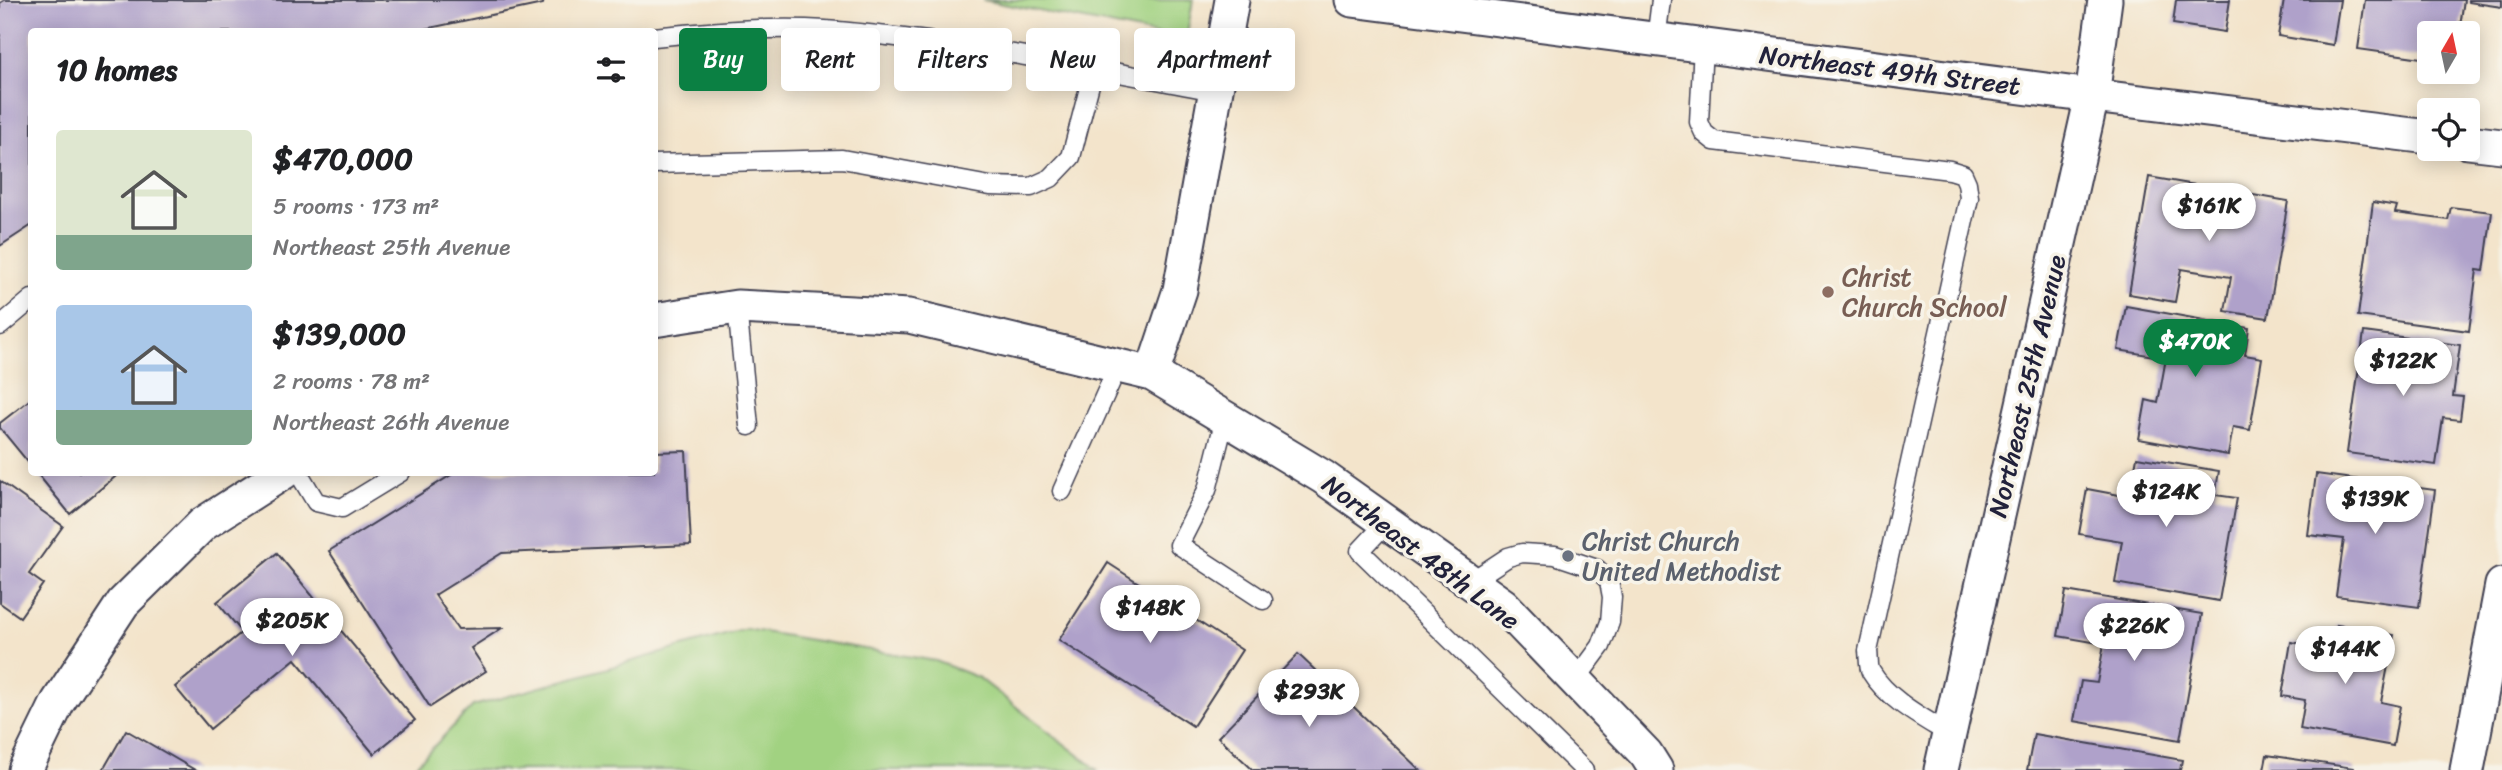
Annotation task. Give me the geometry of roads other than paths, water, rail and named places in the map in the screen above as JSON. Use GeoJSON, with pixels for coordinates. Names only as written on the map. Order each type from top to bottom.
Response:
{"type":"FeatureCollection","features":[{"type":"Feature","properties":{"kind":"street"},"geometry":{"type":"LineString","coordinates":[[1226,28],[1231,0]]}},
{"type":"Feature","properties":{"kind":"street","name":"Northeast 49th Street"},"geometry":{"type":"LineString","coordinates":[[1352,0],[2417,136]]}},
{"type":"Feature","properties":{"kind":"street","name":"Northeast 25th Avenue"},"geometry":{"type":"LineString","coordinates":[[1941,770],[2092,96],[2105,0]]}},
{"type":"Feature","properties":{"kind":"street"},"geometry":{"type":"LineString","coordinates":[[1152,374],[1180,290],[1215,91]]}},
{"type":"Feature","properties":{"kind":"street"},"geometry":{"type":"LineString","coordinates":[[2480,143],[2502,146]]}},
{"type":"Feature","properties":{"kind":"street","name":"Northeast 48th Lane"},"geometry":{"type":"LineString","coordinates":[[658,319],[737,307],[909,316],[1152,374],[1323,477],[1503,605],[1646,754],[1656,770]]}},
{"type":"Feature","properties":{"kind":"street"},"geometry":{"type":"LineString","coordinates":[[25,770],[58,702],[123,603],[203,524],[278,476]]}},
{"type":"Feature","properties":{"kind":"street"},"geometry":{"type":"LineString","coordinates":[[2468,770],[2502,585]]}},
{"type":"Feature","properties":{"kind":"lane"},"geometry":{"type":"LineString","coordinates":[[1656,40],[1661,0]]}},
{"type":"Feature","properties":{"kind":"lane"},"geometry":{"type":"LineString","coordinates":[[658,37],[714,31],[823,30],[1026,57]]}},
{"type":"Feature","properties":{"kind":"lane"},"geometry":{"type":"LineString","coordinates":[[1703,46],[1699,121],[1704,133],[1714,142],[1950,170],[1963,174],[1967,183],[1969,198],[1868,651],[1870,670],[1885,688],[1910,710],[1949,734]]}},
{"type":"Feature","properties":{"kind":"lane"},"geometry":{"type":"LineString","coordinates":[[658,164],[842,159],[990,187],[1031,187],[1051,178],[1071,157],[1088,91]]}},
{"type":"Feature","properties":{"kind":"lane"},"geometry":{"type":"LineString","coordinates":[[0,326],[28,302]]}},
{"type":"Feature","properties":{"kind":"lane"},"geometry":{"type":"LineString","coordinates":[[737,307],[749,426]]}},
{"type":"Feature","properties":{"kind":"lane"},"geometry":{"type":"LineString","coordinates":[[1062,491],[1118,366]]}},
{"type":"Feature","properties":{"kind":"lane"},"geometry":{"type":"LineString","coordinates":[[1225,418],[1207,490],[1180,545],[1263,600]]}},
{"type":"Feature","properties":{"kind":"lane"},"geometry":{"type":"LineString","coordinates":[[301,476],[316,502],[342,508],[394,476]]}},
{"type":"Feature","properties":{"kind":"lane"},"geometry":{"type":"LineString","coordinates":[[1387,522],[1360,551],[1584,770]]}},
{"type":"Feature","properties":{"kind":"lane"},"geometry":{"type":"LineString","coordinates":[[1470,582],[1508,556],[1522,553],[1555,555],[1597,569],[1609,581],[1612,597],[1610,622],[1601,646],[1576,681]]}},
{"type":"Feature","properties":{"kind":"place","name":"Christ Church School"},"geometry":{"type":"Point","coordinates":[1828,292]}},
{"type":"Feature","properties":{"kind":"place","name":"Christ Church United Methodist"},"geometry":{"type":"Point","coordinates":[1568,556]}}]}
